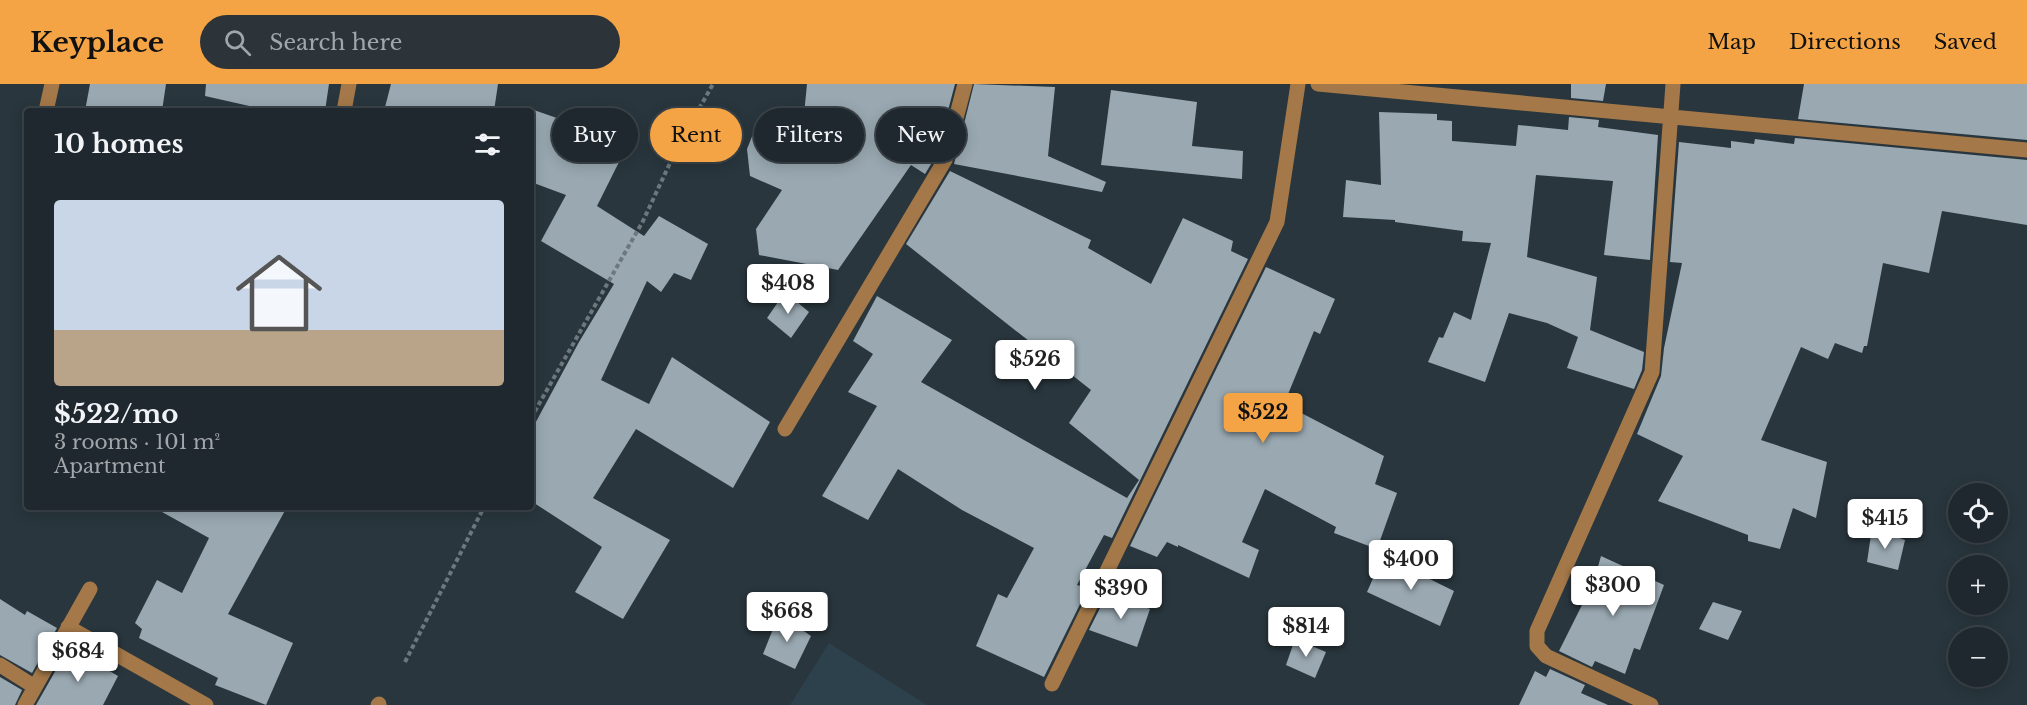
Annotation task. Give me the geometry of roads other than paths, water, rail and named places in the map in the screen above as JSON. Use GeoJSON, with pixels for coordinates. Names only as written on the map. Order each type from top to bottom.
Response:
{"type":"FeatureCollection","features":[{"type":"Feature","properties":{"kind":"street"},"geometry":{"type":"LineString","coordinates":[[47,108],[52,84]]}},
{"type":"Feature","properties":{"kind":"street"},"geometry":{"type":"LineString","coordinates":[[345,108],[349,84]]}},
{"type":"Feature","properties":{"kind":"street"},"geometry":{"type":"LineString","coordinates":[[785,429],[945,160],[965,84]]}},
{"type":"Feature","properties":{"kind":"street"},"geometry":{"type":"LineString","coordinates":[[1052,684],[1277,222],[1298,84]]}},
{"type":"Feature","properties":{"kind":"street"},"geometry":{"type":"LineString","coordinates":[[1318,84],[2027,150]]}},
{"type":"Feature","properties":{"kind":"street"},"geometry":{"type":"LineString","coordinates":[[1651,705],[1546,656],[1537,646],[1538,631],[1652,372],[1673,84]]}},
{"type":"Feature","properties":{"kind":"street"},"geometry":{"type":"LineString","coordinates":[[25,705],[90,589]]}},
{"type":"Feature","properties":{"kind":"street"},"geometry":{"type":"LineString","coordinates":[[69,627],[206,705]]}},
{"type":"Feature","properties":{"kind":"street"},"geometry":{"type":"LineString","coordinates":[[0,665],[35,687]]}}]}
